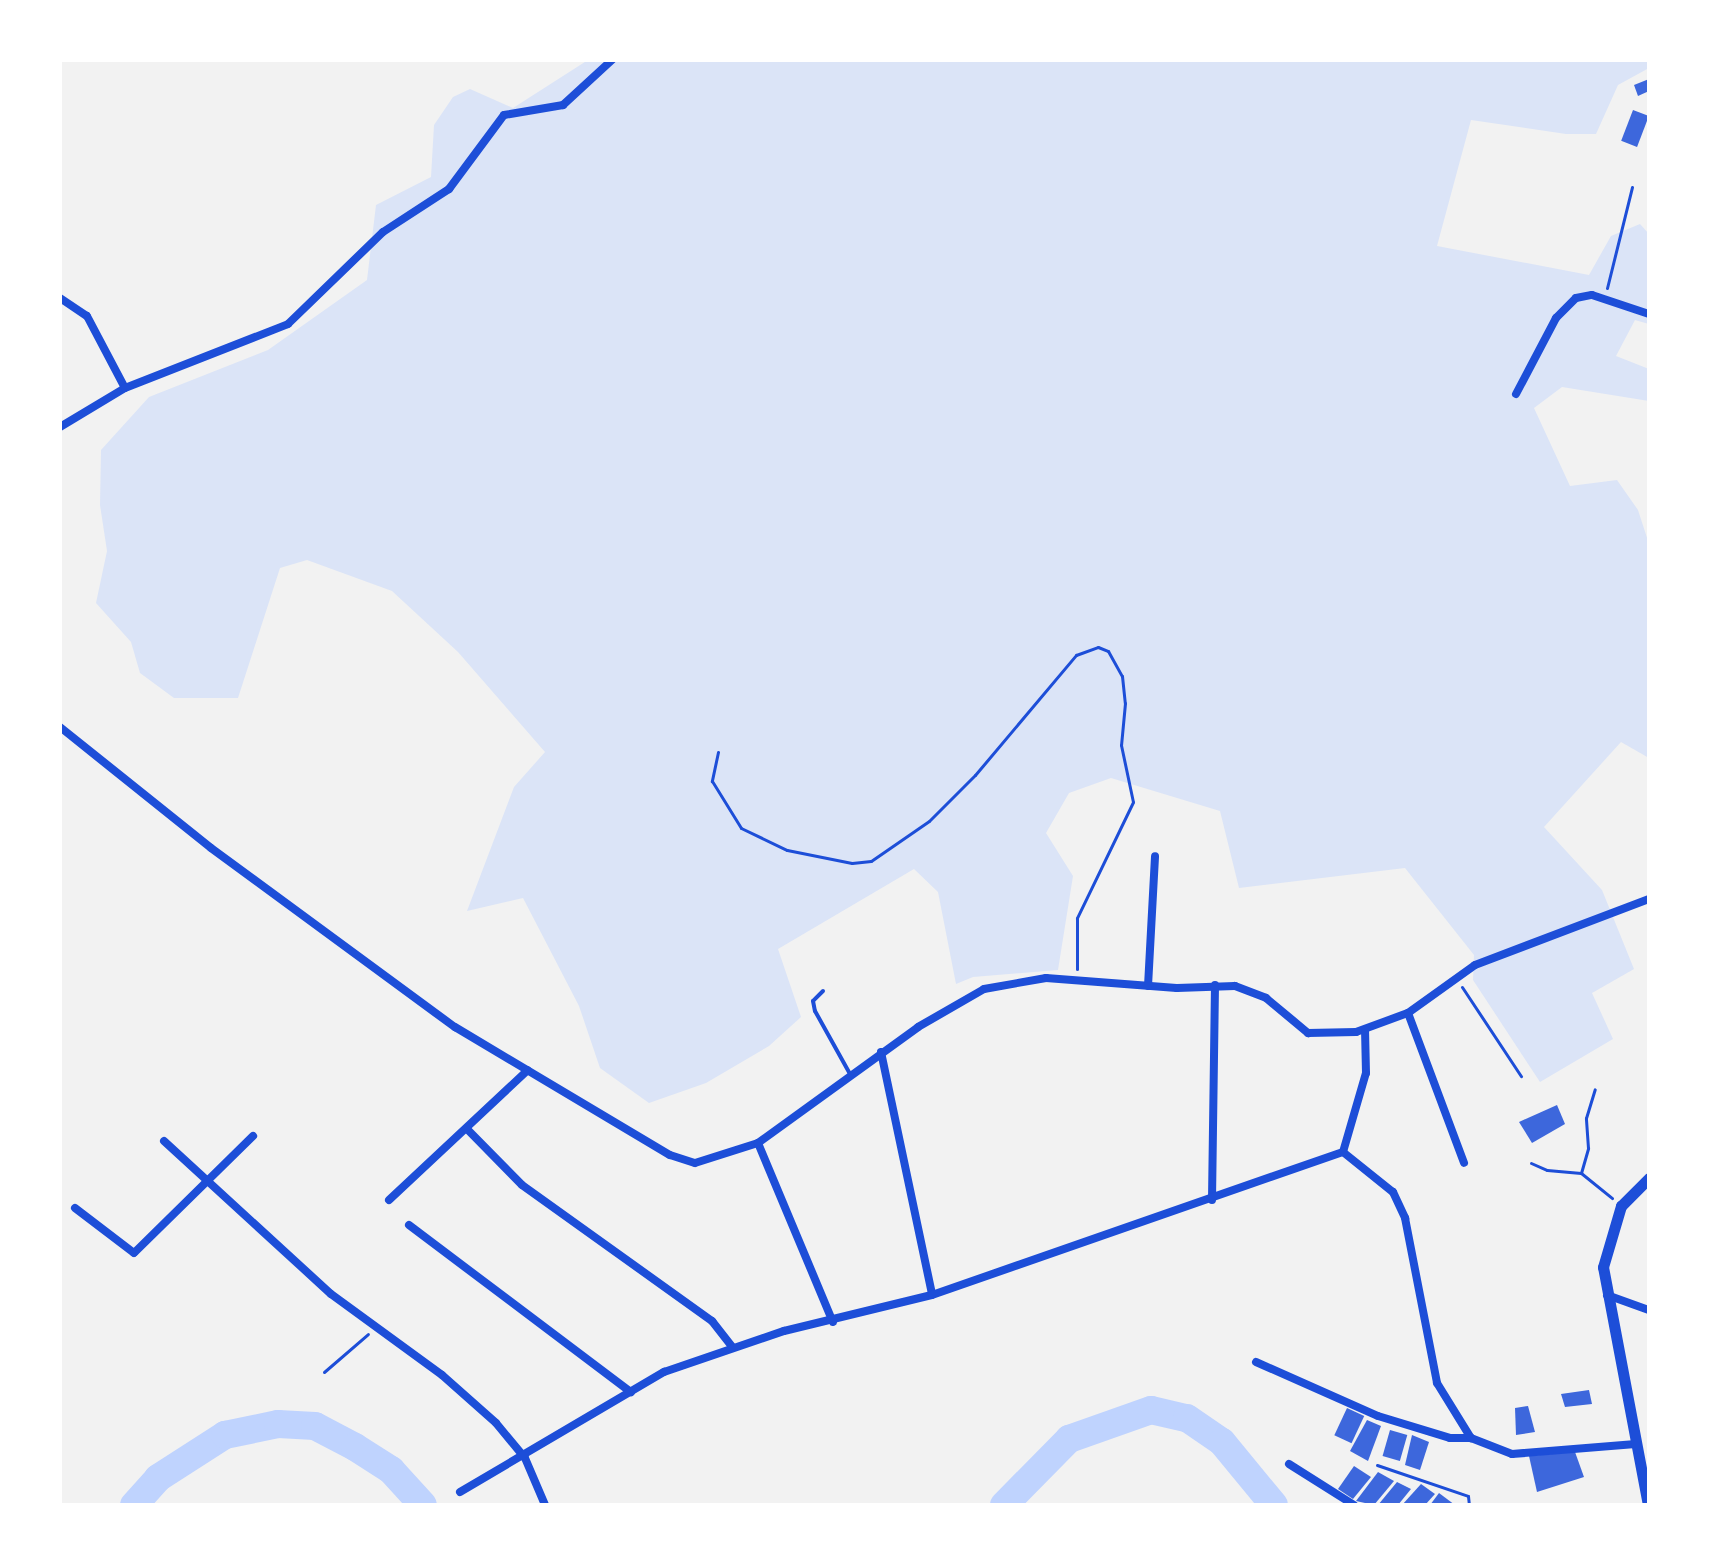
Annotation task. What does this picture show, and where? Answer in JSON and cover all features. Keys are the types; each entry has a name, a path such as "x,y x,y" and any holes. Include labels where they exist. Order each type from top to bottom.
{"street":[{"path":"60,427 125,388 288,324 371,242 449,189 504,115 563,105 612,60"},
{"path":"1516,394 1568,305 1582,295 1649,314"},
{"path":"60,298 87,316 125,388"},
{"path":"60,727 357,958 471,1037 689,1163 721,1159 758,1143 881,1052 984,989 1032,979 1077,979 1148,986 1215,985 1259,994 1311,1034 1365,1030 1408,1013 1456,977 1505,952 1649,899"},
{"path":"1148,986 1155,856"},
{"path":"1212,1200 1215,985"},
{"path":"1408,1013 1464,1163"},
{"path":"1343,1152 1366,1073 1365,1030"},
{"path":"881,1052 932,1295"},
{"path":"389,1200 528,1070"},
{"path":"467,1129 522,1185 712,1321 732,1347"},
{"path":"75,1208 134,1253 253,1136"},
{"path":"164,1141 374,1329 464,1392 525,1458 545,1505"},
{"path":"758,1143 833,1322"},
{"path":"460,1492 525,1458 664,1372 732,1347 932,1295 1343,1152"},
{"path":"1343,1152 1393,1192 1405,1218 1437,1383 1471,1438"},
{"path":"1648,1505 1606,1295 1605,1249 1621,1206 1649,1178"},
{"path":"409,1225 631,1392"},
{"path":"1606,1295 1649,1310"},
{"path":"1256,1362 1378,1416 1450,1438 1471,1438 1492,1449 1522,1454 1636,1444"},
{"path":"1289,1464 1354,1505"}],"lane":[{"path":"823,991 813,1001 815,1011 850,1074"}],"path":[{"path":"1604,299 1632,187"},
{"path":"718,752 712,781 741,828 787,850 852,863 871,861 929,821 975,775 1076,655 1098,647 1108,651 1122,676 1121,745 1133,802 1077,918 1077,979"},
{"path":"1456,977 1521,1076"},
{"path":"1581,1173 1588,1148 1586,1118 1595,1089"},
{"path":"1531,1163 1547,1170 1581,1173 1621,1206"},
{"path":"324,1372 374,1329"},
{"path":"1377,1465 1468,1496 1469,1505"}],"shaded area":[{"path":"588,60 1649,60 1649,68 1618,85 1596,134 1566,134 1471,120 1437,246 1589,275 1611,236 1640,224 1649,234 1649,324 1635,320 1616,356 1649,369 1649,401 1562,387 1534,408 1570,486 1617,480 1638,510 1649,544 1649,758 1621,742 1544,827 1602,890 1634,969 1592,993 1613,1039 1540,1082 1473,980 1474,955 1405,868 1239,888 1220,811 1111,778 1069,793 1046,833 1073,876 1058,970 973,977 956,984 938,892 914,869 778,949 801,1017 769,1046 706,1083 649,1103 600,1068 579,1006 523,898 467,911 514,787 545,752 458,652 392,591 307,560 280,568 238,698 174,698 140,673 131,642 96,603 107,551 100,505 101,450 149,397 268,350 367,280 376,205 431,177 434,125 453,97 470,89 513,108"}],"building":[{"path":"1649,79 1649,91 1638,96 1634,85"},
{"path":"1633,110 1649,116 1637,147 1621,141"},
{"path":"1557,1105 1565,1124 1532,1143 1519,1122"},
{"path":"1589,1390 1592,1404 1565,1407 1561,1394"},
{"path":"1528,1406 1535,1432 1516,1435 1515,1408"},
{"path":"1347,1408 1364,1416 1352,1443 1334,1435"},
{"path":"1367,1420 1381,1426 1368,1461 1350,1451"},
{"path":"1390,1430 1407,1435 1400,1461 1383,1456"},
{"path":"1412,1435 1429,1442 1420,1470 1405,1465"},
{"path":"1575,1452 1584,1477 1537,1492 1529,1456"},
{"path":"1354,1466 1371,1477 1353,1499 1338,1489"},
{"path":"1378,1472 1394,1481 1374,1505 1356,1501"},
{"path":"1397,1482 1411,1489 1398,1505 1378,1505"},
{"path":"1421,1484 1435,1494 1425,1505 1402,1505"},
{"path":"1439,1493 1455,1505 1430,1505"}],"waterway":[{"path":"1004,1505 1069,1439 1151,1410 1187,1418 1222,1442 1274,1505"},
{"path":"134,1505 158,1478 225,1435 278,1424 315,1426 355,1447 391,1470 423,1505"}]}
